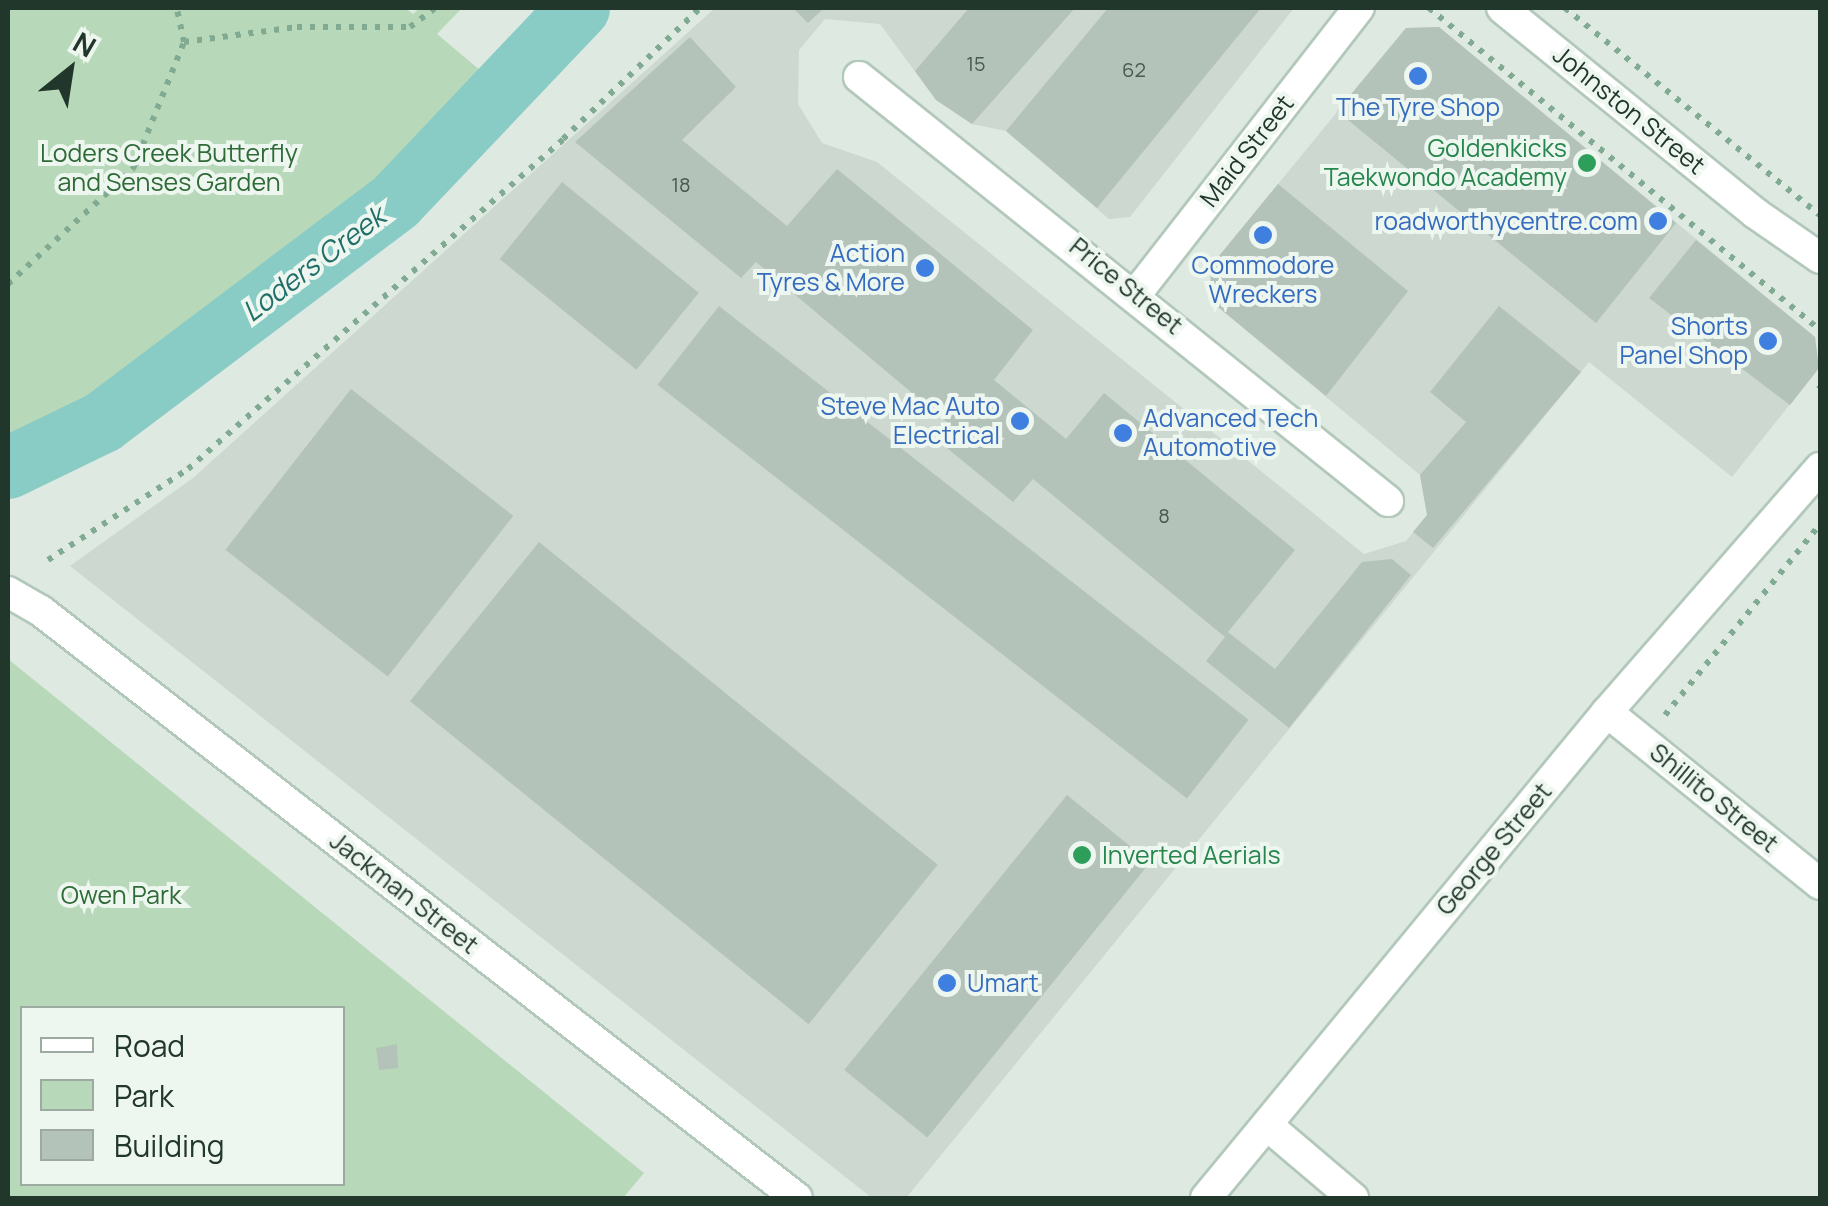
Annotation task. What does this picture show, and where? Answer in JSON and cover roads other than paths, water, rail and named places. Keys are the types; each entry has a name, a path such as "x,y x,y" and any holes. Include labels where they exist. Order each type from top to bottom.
{"street":[{"name":"Maid Street","path":"1136,294 1358,8"},
{"name":"Johnston Street","path":"1502,8 1754,213 1820,258"},
{"name":"Price Street","path":"859,77 1136,294 1388,501"},
{"name":"Johnston Street","path":"1754,213 1820,279"},
{"name":"George Street","path":"1785,502 1820,442"},
{"name":"George Street","path":"1206,1198 1607,712 1785,502 1820,468"},
{"name":"Jackman Street","path":"8,592 41,610 797,1198"},
{"name":"Shillito Street","path":"1607,712 1820,884"},
{"path":"1266,1125 1353,1198"}],"waterway":[{"name":"Loders Creek","path":"8,468 103,422 396,201 579,8"}],"place":[{"name":"The Tyre Shop","path":"1418,76"},
{"name":"Goldenkicks Taekwondo Academy","path":"1587,163"},
{"name":"roadworthycentre.com","path":"1658,221"},
{"name":"Commodore Wreckers","path":"1263,235"},
{"name":"Action Tyres & More","path":"925,268"},
{"name":"Shorts Panel Shop","path":"1768,341"},
{"name":"Steve Mac Auto Electrical","path":"1020,421"},
{"name":"Advanced Tech Automotive","path":"1123,433"},
{"name":"Inverted Aerials","path":"1082,855"},
{"name":"Umart","path":"947,983"}],"park label":[{"name":"Loders Creek Butterfly and Senses Garden","path":"169,168"},
{"name":"Owen Park","path":"121,895"}]}
